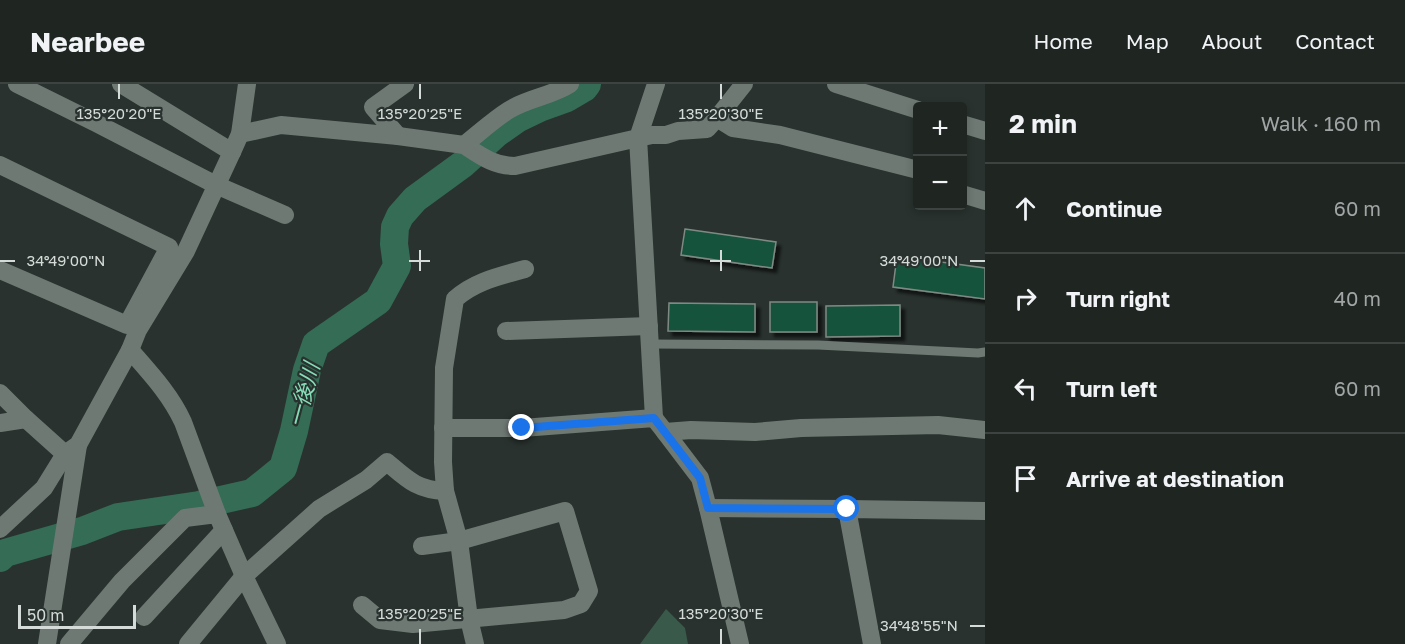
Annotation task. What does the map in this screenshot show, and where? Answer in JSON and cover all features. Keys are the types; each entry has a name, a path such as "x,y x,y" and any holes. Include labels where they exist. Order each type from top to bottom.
{"street":[{"path":"17,84 216,185 285,215"},
{"path":"122,84 232,152"},
{"path":"398,136 373,107 405,84"},
{"path":"464,146 509,110 570,84"},
{"path":"656,84 638,138 649,335 660,425 700,478 740,644"},
{"path":"240,134 281,125 398,136 464,146 491,162 515,166 652,135 707,129 744,84"},
{"path":"836,84 913,108"},
{"path":"133,328 186,251 240,134 248,85"},
{"path":"717,118 733,128 780,135 913,169"},
{"path":"967,125 985,131"},
{"path":"0,165 169,247 133,328 130,350 72,450 44,488 0,529"},
{"path":"967,195 985,201"},
{"path":"475,644 469,619 459,541 445,491 444,368 454,299 493,277 525,269"},
{"path":"0,270 133,328"},
{"path":"506,331 649,335"},
{"path":"130,350 160,384 177,408 217,513 277,644"},
{"path":"0,393 26,419 72,450"},
{"path":"0,423 26,419"},
{"path":"443,428 660,425 691,430 755,432 801,428 938,425 985,430"},
{"path":"47,644 66,525 72,450"},
{"path":"188,644 244,576 320,509 366,480 387,462 409,481 432,490 445,491"},
{"path":"708,508 985,511"},
{"path":"847,509 872,644"},
{"path":"362,605 380,620 413,624 564,610 581,604 589,591 565,512 459,541 422,546"},
{"path":"144,617 217,513"},
{"path":"69,644 122,581 185,518 217,513"}],"lane":[{"path":"649,335 985,352"}],"green space":[{"path":"666,609 685,628 688,644 640,644"}],"building":[{"path":"685,229 776,242 772,268 681,255"},
{"path":"897,256 985,268 985,299 893,287"},
{"path":"770,302 817,302 817,332 770,332"},
{"path":"669,303 755,304 755,332 668,331"},
{"path":"900,305 900,336 826,337 826,306"}],"waterway":[{"name":"一後川","path":"0,558 5,553 82,531 118,517 199,505 252,493 283,468 294,431 307,370 316,344 378,301 397,266 394,244 395,227 400,216 415,199 463,164 497,133 517,119 567,98 587,84"}],"route":[{"path":"522,428 654,418 700,478 708,508 847,509"}]}
